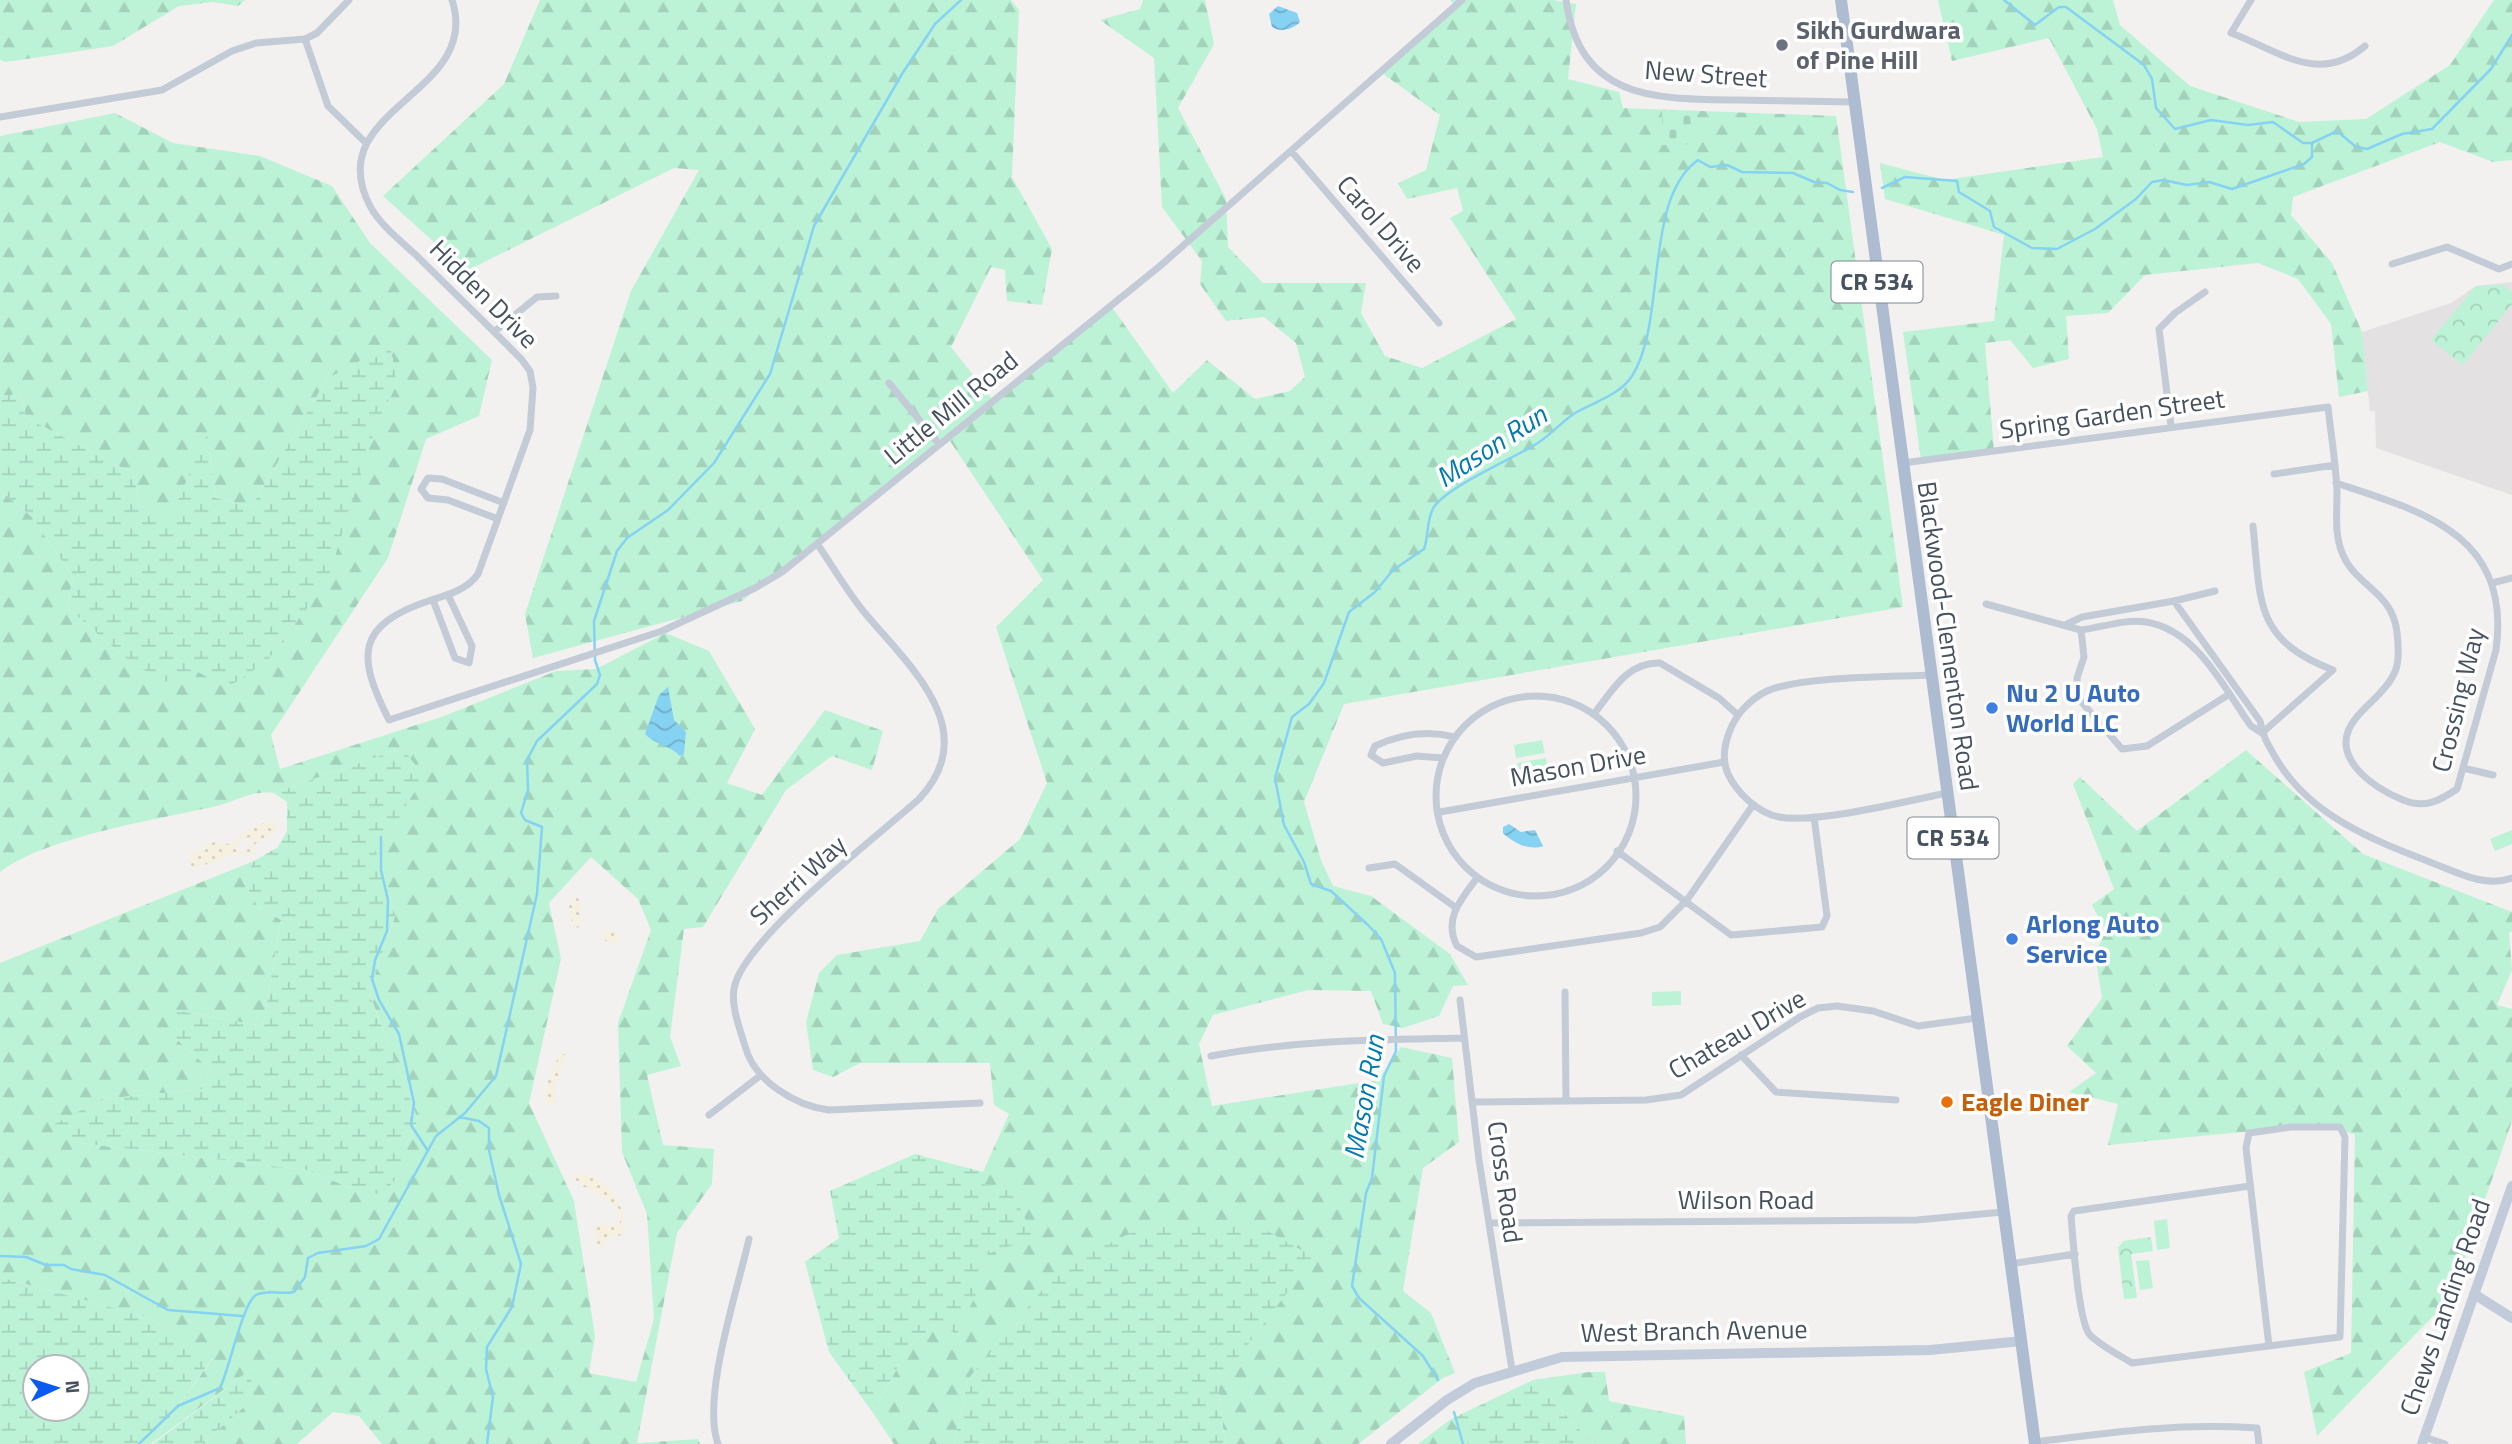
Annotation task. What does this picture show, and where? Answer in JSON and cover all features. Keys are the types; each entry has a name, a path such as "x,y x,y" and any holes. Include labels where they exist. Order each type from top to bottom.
{"main road":[{"name":"Blackwood-Clementon Road","path":"1841,0 2035,1443"}],"street":[{"path":"0,117 150,93 174,86 215,59 244,47 305,39 317,33 349,0"},
{"path":"305,39 328,106 365,142 439,67 454,44 457,20 452,0"},
{"name":"Little Mill Road","path":"389,720 662,631 755,588 818,545 1160,266 1462,0"},
{"name":"New Street","path":"1566,0 1571,33 1586,57 1611,79 1631,90 1653,96 1695,99 1855,102"},
{"path":"2251,0 2231,33 2292,59 2308,64 2333,64 2365,46"},
{"name":"Hidden Drive","path":"365,142 359,170 365,194 376,217 494,332 530,371 534,402 530,430 478,574 473,581 448,595 393,614 370,642 368,672 374,694 389,720"},
{"name":"Carol Drive","path":"1292,152 1439,323"},
{"path":"2392,264 2447,247 2499,269 2512,264"},
{"path":"2171,426 2160,329 2175,313 2205,292"},
{"path":"494,332 537,297 556,296"},
{"path":"889,383 939,444"},
{"name":"Spring Garden Street","path":"1902,463 2328,407"},
{"name":"Crossing Way","path":"2328,407 2335,465 2335,522 2343,557 2389,605 2397,630 2396,670 2350,727 2347,746 2351,764 2379,789 2420,804 2435,803 2457,789 2500,630 2492,583 2474,549 2459,533 2442,522 2415,509 2336,484"},
{"path":"2274,474 2335,465"},
{"path":"498,519 448,500 428,498 421,489 428,478 442,479 504,503"},
{"path":"2253,526 2261,602 2267,621 2291,648 2333,670 2262,733"},
{"name":"Sherri Way","path":"818,545 854,599 930,691 944,729 944,754 932,785 919,799 797,905 747,959 734,989 736,1013 748,1058 761,1075 806,1107 830,1110 980,1103"},
{"path":"2492,583 2512,578"},
{"path":"2067,624 2082,617 2215,591"},
{"path":"433,600 455,658 469,663 472,646 448,595"},
{"path":"2174,601 2260,721 2262,733 2282,770 2297,788 2318,806 2369,838 2481,881 2512,878"},
{"path":"1986,604 2081,630 2122,622 2147,622 2188,639 2251,726 2262,733"},
{"path":"2081,630 2084,657 2077,678 2079,699 2122,749 2134,750 2147,746 2228,695"},
{"path":"2188,639 2195,633"},
{"path":"1594,714 1626,674 1635,667 1660,663 1719,698 1738,715"},
{"path":"1931,675 1793,684 1766,691 1738,715 1727,738 1724,762 1729,776 1753,805 1778,817 1814,817 1947,793"},
{"path":"1531,696 1557,698 1577,704 1594,714 1613,733 1636,777 1636,802 1631,826 1618,852 1592,878 1559,892 1517,894 1493,887 1478,878 1454,854 1444,838 1436,782 1443,758 1455,737 1482,712 1510,699 1531,696"},
{"path":"1443,758 1417,756 1383,763 1371,755 1376,746 1405,736 1439,732 1455,737"},
{"name":"Mason Drive","path":"1440,812 1724,762"},
{"path":"2463,768 2493,775"},
{"path":"1478,878 1455,907 1451,922 1457,946 1463,952 1485,958 1641,933 1670,920 1753,805"},
{"path":"1618,852 1687,900 1731,935 1822,927 1827,916 1814,817"},
{"path":"1369,868 1395,864 1455,907"},
{"path":"1565,992 1566,1101"},
{"name":"Cross Road","path":"1460,1000 1489,1223 1512,1370"},
{"name":"Chateau Drive","path":"1473,1102 1646,1100 1681,1095 1818,1008 1837,1006 1873,1011 1918,1026 1977,1017"},
{"path":"1211,1056 1256,1047 1393,1038 1464,1038"},
{"path":"1741,1055 1776,1092 1896,1100"},
{"path":"709,1115 761,1075"},
{"path":"2250,1186 2074,1211 2071,1216 2075,1254 2084,1323 2090,1334 2132,1363 2269,1346 2340,1337 2345,1137 2340,1127 2291,1127 2249,1133 2246,1148 2269,1346"},
{"name":"Chews Landing Road","path":"2423,1441 2512,1186"},
{"name":"Wilson Road","path":"1489,1223 1917,1220 2003,1212"},
{"path":"718,1444 713,1395 749,1239"},
{"path":"2010,1264 2075,1254"},
{"path":"2474,1294 2512,1318"},
{"name":"West Branch Avenue","path":"1391,1444 1458,1393 1512,1370 1562,1357 1930,1350 2022,1341"},
{"path":"2035,1443 2161,1426 2213,1425 2257,1428 2259,1444"},
{"path":"2423,1441 2445,1444"}],"shaded area":[{"path":"2512,282 2512,495 2376,448 2375,411 2370,411 2362,332 2451,303 2476,286"}],"green space":[{"path":"0,0 245,0 238,6 213,2 179,6 113,46 6,62 0,60"},
{"path":"540,0 1011,0 1019,10 1012,177 1052,249 1042,305 1007,301 1005,270 991,267 951,347 992,399 1109,303 1173,393 1207,360 1255,399 1290,391 1305,377 1296,343 1264,317 1226,321 1200,284 1202,261 1162,207 1154,58 1100,20 1140,9 1143,0 1205,0 1214,44 1178,108 1226,199 1228,247 1263,283 1366,283 1361,313 1385,356 1422,368 1516,319 1450,218 1463,211 1457,188 1407,199 1398,183 1426,170 1440,115 1382,73 1455,5 1450,0 1553,0 1576,4 1568,79 1619,92 1623,108 1836,116 1903,607 1344,704 1304,802 1321,860 1333,886 1371,896 1450,954 1468,985 1453,986 1439,1016 1403,1028 1383,1024 1371,991 1308,990 1213,1015 1199,1044 1212,1106 1378,1080 1401,1047 1452,1058 1459,1142 1423,1168 1403,1291 1431,1313 1455,1373 1443,1378 1358,1444 1225,1444 1218,1384 1313,1257 968,1379 954,1444 894,1444 873,1413 909,1346 936,1325 979,1257 983,1172 1009,1114 994,1105 990,1063 860,1063 833,1077 813,1070 806,1022 819,973 837,955 920,941 938,909 1020,839 1047,783 996,627 1043,580 946,435 742,601 533,658 525,614 631,291 699,170 674,168 466,271 383,196 504,84"},
{"path":"1938,0 2113,0 2120,25 2190,86 2299,122 2366,119 2450,65 2494,0 2512,0 2512,160 2493,162 2440,142 2293,197 2291,215 2332,263 2362,332 2368,391 2339,397 2331,324 2298,279 2258,263 2145,275 2108,313 2066,316 2069,359 2033,368 2010,340 1985,343 1994,451 1921,460 1903,332 1994,321 2004,235 1885,199 1880,163 1945,180 2103,157 2097,129 2049,38 1952,61"},
{"path":"1662,110 1695,111 1695,144 1662,145"},
{"path":"115,113 173,143 260,156 332,186 370,243 492,360 479,416 426,439 388,558 271,735 280,769 444,716 556,671 596,669 666,633 709,651 755,729 727,783 762,795 825,710 883,731 872,770 832,756 786,790 703,927 684,929 670,1037 681,1066 647,1075 663,1145 714,1149 712,1184 677,1233 637,1443 698,1439 700,1444 382,1444 359,1416 333,1412 297,1444 202,1444 245,1406 254,1367 151,1444 213,1358 147,1317 0,1277 0,963 254,861 243,881 257,905 281,920 263,1026 174,1010 174,1037 210,1069 204,1089 103,1099 71,1142 307,1170 363,1193 404,1148 418,1120 369,993 395,916 375,848 397,821 402,748 274,793 252,794 217,806 73,839 20,860 0,872 0,490 31,516 73,577 67,607 130,662 377,423 397,384 390,345 327,379 251,507 216,498 207,437 169,521 139,506 134,474 27,418 20,394 0,396 0,136","holes":["591,857 638,899 651,930 618,1023 622,1152 647,1214 654,1319 636,1382 589,1373 595,1336 574,1201 529,1103 561,959 549,903"]},
{"path":"2503,285 2512,291 2512,304 2463,365 2431,340 2476,286"},
{"path":"390,344 397,384 377,423 327,582 267,661 227,688 198,672 165,682 130,662 67,607 73,577 31,516 0,490 0,396 20,394 27,418 134,474 139,506 169,520 207,435 216,498 251,507 327,379"},
{"path":"1542,740 1545,753 1516,758 1514,745"},
{"path":"402,748 424,776 397,821 375,848 395,916 369,993 418,1120 404,1148 408,1166 382,1194 363,1193 307,1170 71,1142 53,1125 102,1099 204,1089 210,1069 174,1037 174,1010 263,1026 281,920 257,905 243,880 254,861 278,847 287,831 287,802 274,793"},
{"path":"2246,750 2363,854 2512,912 2512,931 2509,933 2512,970 2497,1005 2512,1009 2512,1121 2447,1310 2439,1310 2317,1436 2304,1372 2351,1353 2355,1134 2313,1125 2108,1145 2118,1104 2069,1092 2096,1073 2067,1046 2102,998 2095,954 2106,931 2092,905 2114,889 2073,784 2080,777 2137,831"},
{"path":"1546,758 1548,771 1519,776 1517,763"},
{"path":"2512,830 2512,844 2495,851 2490,839"},
{"path":"1681,991 1681,1005 1652,1006 1652,992"},
{"path":"915,1154 983,1172 984,1185 1011,1188 1034,1238 979,1257 982,1282 957,1334 936,1325 909,1346 873,1413 829,1352 805,1262 839,1238 830,1191"},
{"path":"2167,1219 2170,1248 2157,1250 2154,1221"},
{"path":"1198,1222 1262,1228 1314,1257 1218,1384 1225,1444 954,1444 968,1379 1063,1265 1135,1231"},
{"path":"2151,1237 2153,1251 2131,1254 2137,1298 2124,1299 2118,1248 2123,1241"},
{"path":"2149,1260 2153,1288 2140,1290 2136,1261"},
{"path":"0,1277 147,1317 213,1357 151,1444 0,1444"},
{"path":"255,1366 245,1406 202,1444 153,1444"},
{"path":"1605,1372 1609,1401 1684,1416 1686,1444 1593,1444 1533,1380"},
{"path":"1533,1380 1593,1444 1469,1444 1451,1419"},
{"path":"1451,1419 1469,1444 1418,1444"}],"sand":[{"path":"271,822 278,825 277,830 255,844 252,856 229,854 219,862 192,867 189,859 192,853 214,842 229,844 248,830","holes":["251,837 251,844 245,852 237,851 239,840"]},
{"path":"578,897 581,908 579,914 583,921 578,928 573,925 568,911 571,899"},
{"path":"604,930 615,931 621,938 615,943 605,941 602,935"},
{"path":"565,1054 567,1058 558,1071 560,1079 554,1088 556,1102 547,1105 548,1080 559,1055"},
{"path":"571,1174 593,1176 606,1185 622,1210 625,1228 623,1235 610,1237 601,1248 598,1247 594,1228 597,1225 619,1225 621,1219 612,1204 583,1186"}],"water":[{"path":"1278,6 1297,13 1300,22 1287,29 1272,27 1269,14"},
{"path":"668,687 674,720 686,732 684,754 680,756 645,734 659,695"},
{"path":"1509,824 1521,832 1535,830 1543,846 1527,847 1512,840 1503,833 1503,827"}],"waterway":[{"path":"139,1444 178,1406 220,1388 246,1310 256,1295 265,1292 294,1292 305,1277 308,1258 318,1253 366,1246 379,1239 436,1136 465,1113 496,1076 537,894 542,827 525,820 521,813 528,790 527,760 537,741 597,684 600,675 595,660 594,621 617,551 627,538 668,510 714,463 770,374 814,226 902,74 935,24 961,0"},
{"path":"2004,0 2035,25 2059,7 2066,7 2144,65 2152,79 2156,108 2175,129 2211,120 2248,125 2273,122 2303,143 2312,143"},
{"name":"Mason Run","path":"2312,143 2337,131 2356,147 2367,149 2402,134 2432,129 2491,69 2512,35"},
{"name":"Mason Run","path":"1882,188 1905,177 1957,181 1959,192 1990,211 1994,227 2032,248 2057,249 2095,229 2136,199 2152,182 2163,180 2187,185 2209,182 2232,189 2304,164 2312,157 2312,143"},
{"name":"Mason Run","path":"1438,1380 1423,1356 1359,1298 1352,1286 1366,1193 1372,1178 1384,1076 1396,1051 1395,973 1381,939 1368,925 1331,891 1311,884 1304,862 1284,825 1275,778 1292,717 1309,704 1324,683 1349,612 1375,592 1393,570 1424,549 1431,512 1441,499 1465,482 1538,443 1575,413 1606,398 1627,383 1643,353 1662,231 1669,203 1681,178 1698,160 1710,167 1727,165 1742,172 1793,173 1814,182 1827,183 1840,190 1853,192"},
{"path":"381,837 381,870 388,900 387,931 375,960 372,979 379,1000 399,1034 414,1103 411,1125 428,1151"},
{"path":"459,1117 479,1121 489,1128 489,1150 499,1195 521,1264 512,1307 487,1347 486,1369 493,1397 487,1444"},
{"path":"0,1256 26,1257 46,1265 64,1265 71,1269 105,1275 168,1310 242,1316"},
{"name":"Mason Run","path":"1454,1412 1463,1444"}],"place":[{"name":"Sikh Gurdwara of Pine Hill","path":"1782,45"},
{"name":"Nu 2 U Auto World LLC","path":"1992,708"},
{"name":"Arlong Auto Service","path":"2012,939"},
{"name":"Eagle Diner","path":"1947,1102"}]}
